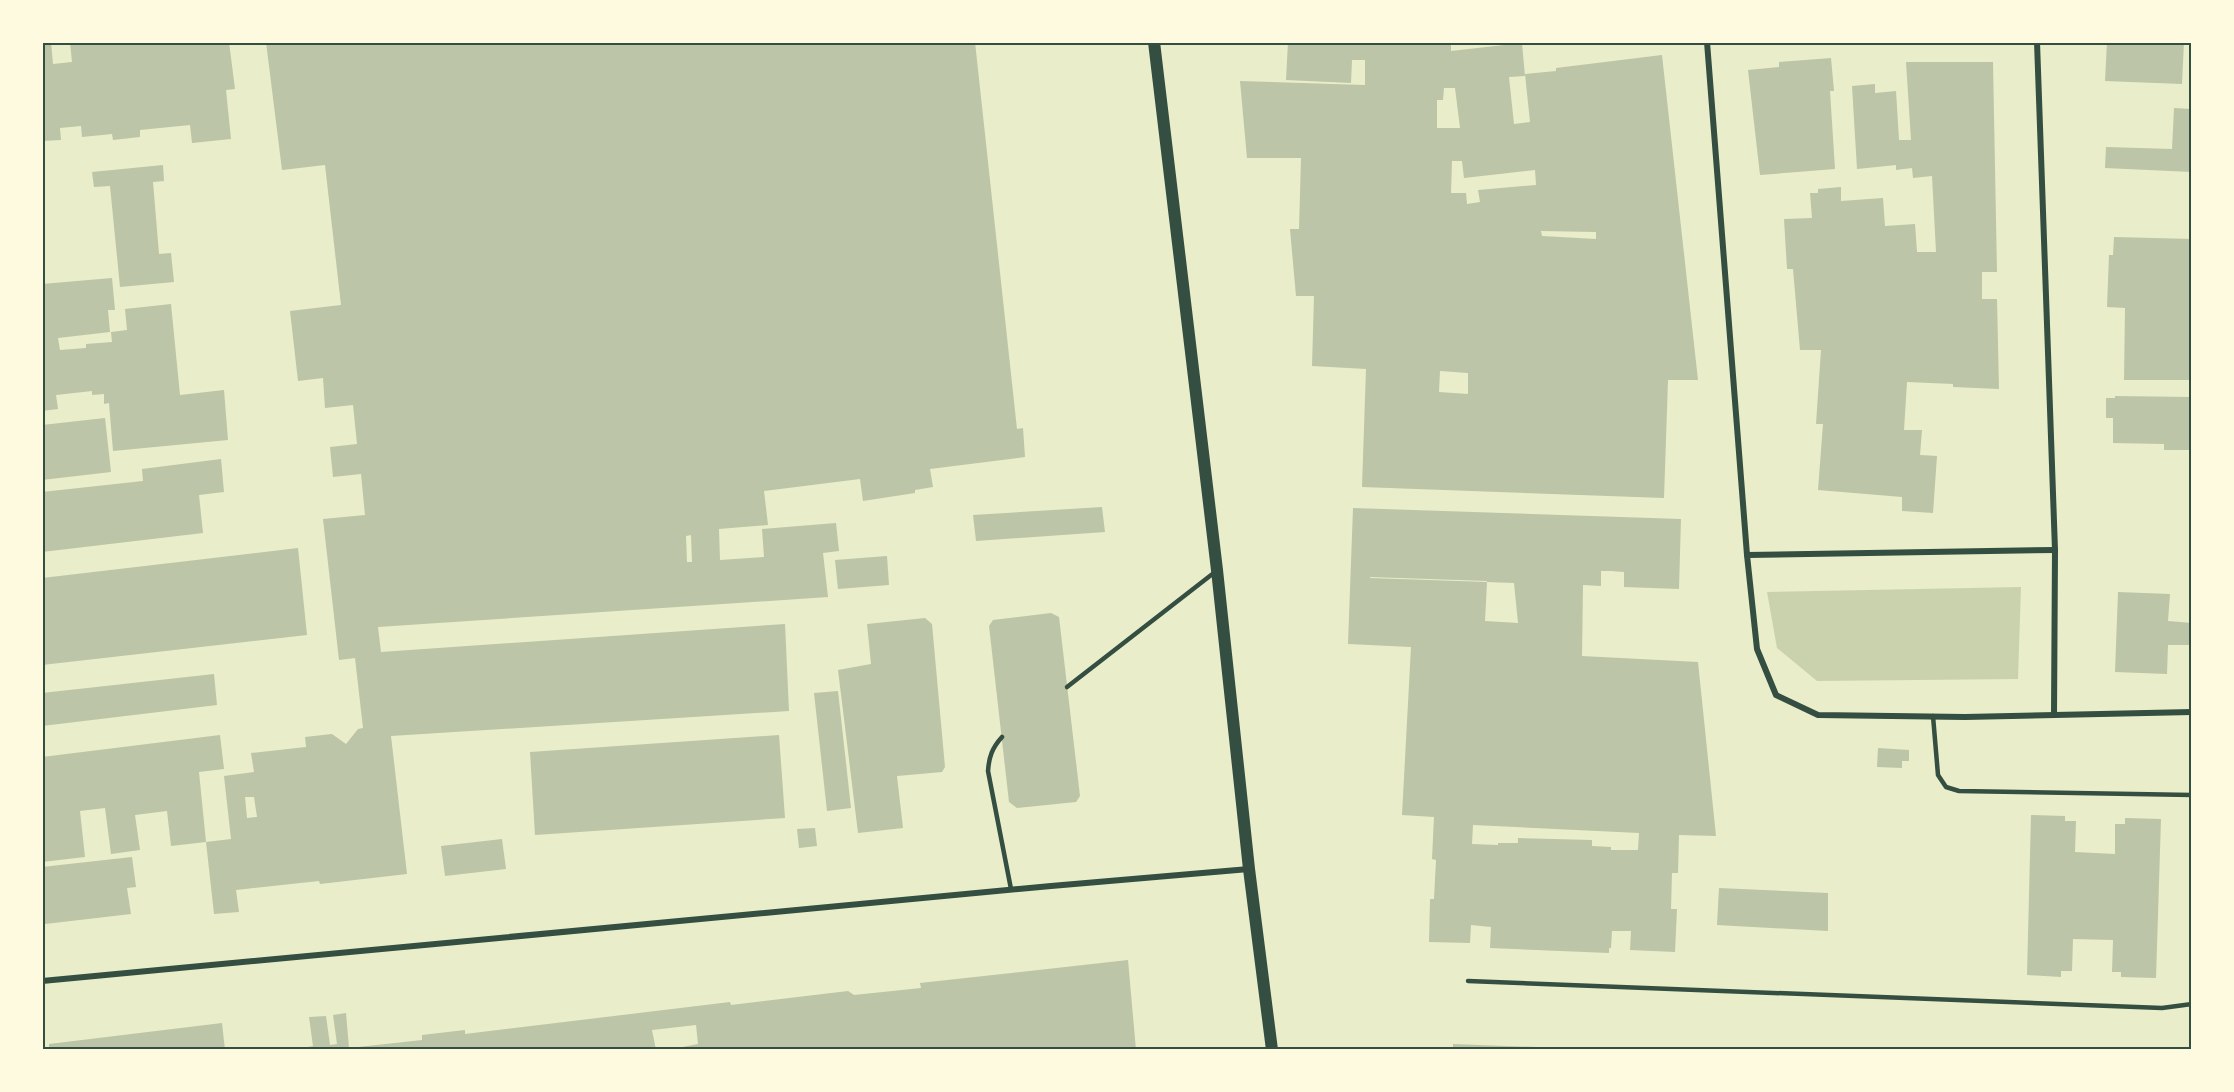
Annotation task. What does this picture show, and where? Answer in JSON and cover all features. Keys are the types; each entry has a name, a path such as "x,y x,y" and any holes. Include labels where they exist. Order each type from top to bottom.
{"main road":[{"path":"1154,42 1272,1050"}],"street":[{"path":"1707,42 1747,555 1757,649 1776,694 1818,715 1933,716 2192,712"},
{"path":"2037,42 2055,550 2054,715"},
{"path":"1747,555 2055,550"},
{"path":"42,981 1011,889 1249,869"}],"lane":[{"path":"1067,687 1217,570"},
{"path":"1933,716 1938,775 1947,787 1959,791 2192,795"},
{"path":"1002,737 994,745 989,757 988,771 1011,889"},
{"path":"1468,981 2162,1008 2192,1004"}],"green space":[{"path":"2021,587 2018,679 1817,681 1777,648 1767,592"}],"building":[{"path":"42,42 51,42 53,64 72,62 70,42 229,42 235,89 226,90 231,139 192,143 190,125 140,130 140,137 113,140 112,134 82,137 81,126 60,128 61,140 42,141"},
{"path":"266,42 975,42 1017,429 1023,428 1025,457 930,469 933,487 915,490 915,493 863,501 860,479 764,491 768,525 719,529 720,560 764,557 762,529 836,523 839,551 823,553 828,597 378,627 381,652 785,624 789,711 391,736 407,874 320,884 319,881 236,890 239,912 214,914 206,842 231,839 224,776 254,772 251,753 306,747 305,737 332,734 346,744 358,729 363,728 355,658 339,660 323,519 365,515 361,474 333,477 330,447 357,444 353,405 325,408 323,378 298,381 290,311 341,305 325,165 282,170","holes":["691,535 692,562 687,562 686,536","245,797 254,797 257,817 247,818"]},
{"path":"1288,42 1427,42 1427,45 1451,42 1451,51 1522,43 1525,76 1509,77 1514,124 1530,122 1525,74 1662,55 1698,380 1668,380 1664,498 1362,487 1366,369 1312,366 1314,296 1296,296 1290,229 1299,229 1301,158 1247,158 1240,81 1365,85 1365,60 1352,60 1351,83 1286,80","holes":["1444,88 1455,88 1460,128 1437,128 1437,100 1443,100","1452,161 1462,161 1464,178 1535,170 1536,185 1478,190 1480,202 1467,204 1466,193 1451,193","1541,231 1596,232 1596,239 1542,236","1440,371 1468,373 1468,394 1439,392"]},
{"path":"2107,42 2184,42 2182,84 2105,81"},
{"path":"1831,58 1834,91 1830,91 1835,169 1760,175 1748,70 1779,67 1779,62"},
{"path":"1906,62 1993,62 1997,272 1982,272 1982,299 1997,299 1999,389 1907,382 1904,430 1922,430 1920,455 1937,456 1933,513 1902,511 1902,497 1818,490 1823,424 1816,424 1821,350 1800,350 1793,269 1787,269 1784,219 1812,218 1810,193 1818,193 1818,189 1841,187 1841,201 1883,198 1885,226 1915,224 1917,252 1936,252 1932,176 1913,178 1912,168 1896,170 1896,165 1857,169 1852,86 1875,84 1875,93 1896,91 1899,140 1911,140"},
{"path":"2174,108 2192,109 2192,172 2105,168 2106,147 2172,149"},
{"path":"163,165 164,181 153,182 159,254 171,253 174,282 120,287 110,186 94,187 92,172"},
{"path":"2114,237 2192,239 2192,380 2124,380 2125,308 2107,307 2109,255 2113,255"},
{"path":"112,278 115,310 108,310 110,332 58,338 60,350 86,348 86,344 112,342 111,332 127,330 125,309 171,304 180,395 224,390 228,440 113,451 109,403 104,404 104,394 92,395 92,391 56,395 58,409 42,411 42,284"},
{"path":"2115,396 2192,397 2192,450 2164,450 2164,444 2113,443 2113,418 2106,418 2106,398 2115,398"},
{"path":"105,418 111,472 42,480 42,425"},
{"path":"221,459 224,492 199,495 203,533 42,552 42,492 143,481 142,469"},
{"path":"1102,507 1105,532 976,541 973,515"},
{"path":"1353,508 1681,519 1679,589 1624,587 1624,572 1611,571 1601,571 1601,586 1583,585 1582,656 1698,662 1716,836 1679,835 1678,873 1672,873 1671,909 1677,909 1675,952 1630,950 1631,931 1612,931 1609,953 1490,948 1491,927 1471,925 1470,943 1429,942 1430,899 1434,899 1436,860 1432,859 1434,817 1402,815 1411,647 1348,644","holes":["1370,577 1487,582 1370,578","1487,582 1514,583 1518,623 1485,621","1473,825 1639,833 1638,850 1611,850 1611,847 1592,846 1592,840 1518,838 1518,843 1472,844"]},
{"path":"298,548 307,635 42,665 42,578"},
{"path":"887,556 889,585 838,589 835,560"},
{"path":"2118,592 2170,594 2168,621 2192,623 2192,645 2168,645 2167,674 2115,672"},
{"path":"1051,613 1059,617 1080,796 1076,802 1017,808 1009,802 989,626 993,620"},
{"path":"925,618 932,624 945,767 942,772 897,776 903,828 858,833 838,670 871,664 867,624"},
{"path":"214,674 217,705 42,726 42,693"},
{"path":"838,691 851,808 827,811 814,693"},
{"path":"220,735 224,769 199,772 206,842 171,846 167,811 135,815 140,850 111,854 105,808 80,811 85,857 42,862 42,757"},
{"path":"779,735 785,818 535,835 530,752"},
{"path":"1878,748 1909,750 1909,761 1902,761 1902,768 1877,767"},
{"path":"2031,815 2065,816 2065,821 2076,821 2075,852 2115,854 2115,824 2125,824 2125,818 2161,819 2156,978 2121,977 2121,972 2112,972 2113,940 2073,939 2072,971 2061,971 2061,977 2027,975"},
{"path":"815,828 817,846 799,848 797,829"},
{"path":"502,839 506,869 445,876 441,846"},
{"path":"132,857 136,887 127,888 131,914 45,924 42,867"},
{"path":"1719,888 1828,893 1828,931 1717,925"},
{"path":"1128,960 1136,1050 667,1050 698,1044 696,1025 652,1030 656,1050 292,1050 313,1046 309,1017 326,1016 330,1045 337,1044 333,1015 346,1013 349,1048 422,1040 422,1035 465,1030 465,1034 730,1002 731,1005 848,991 854,995 921,988 920,983"},
{"path":"222,1023 225,1050 49,1050 49,1044"},
{"path":"1453,1044 1564,1048 1564,1050 1453,1050"}]}
